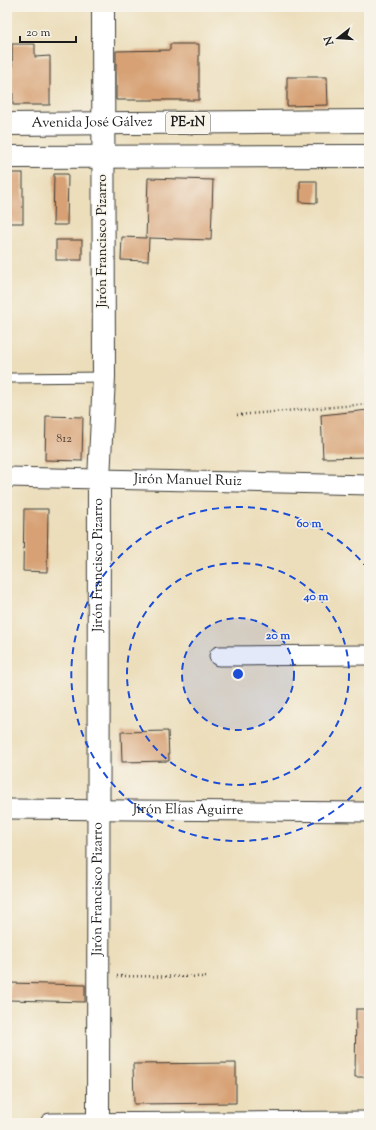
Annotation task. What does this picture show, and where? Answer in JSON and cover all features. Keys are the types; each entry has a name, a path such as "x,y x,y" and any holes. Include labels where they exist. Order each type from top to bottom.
{"main road":[{"name":"Jirón Francisco Pizarro","path":"98,1123 99,479 104,377 102,123 103,7"},
{"name":"Avenida José Gálvez","path":"7,124 369,121"},
{"path":"7,157 369,156"}],"street":[{"name":"Jirón Manuel Ruiz","path":"7,477 369,485"},
{"path":"219,656 369,655"},
{"name":"Jirón Elías Aguirre","path":"7,809 369,812"},
{"path":"50,1123 369,1121"}],"lane":[{"path":"11,378 104,377"}],"path":[{"path":"237,415 369,404"},
{"path":"98,975 209,977"}],"building":[{"path":"12,44 35,44 35,57 50,56 50,105 13,105"},
{"path":"170,44 199,44 199,100 116,100 116,51 170,50"},
{"path":"287,77 327,77 328,105 287,106"},
{"path":"7,173 23,173 23,223 7,223"},
{"path":"54,174 68,174 67,225 53,225"},
{"path":"148,178 213,180 211,240 149,238 148,261 121,260 122,237 146,238"},
{"path":"300,181 317,181 317,203 300,202"},
{"path":"56,240 82,240 82,260 56,260"},
{"path":"369,410 369,457 323,458 321,415"},
{"path":"46,416 83,417 82,461 45,460"},
{"path":"24,509 48,509 47,572 23,571"},
{"path":"168,731 169,761 122,762 121,732"},
{"path":"10,983 85,985 85,1002 9,1000"},
{"path":"356,1009 369,1009 369,1077 355,1077"},
{"path":"236,1063 236,1103 134,1104 133,1064"}]}
